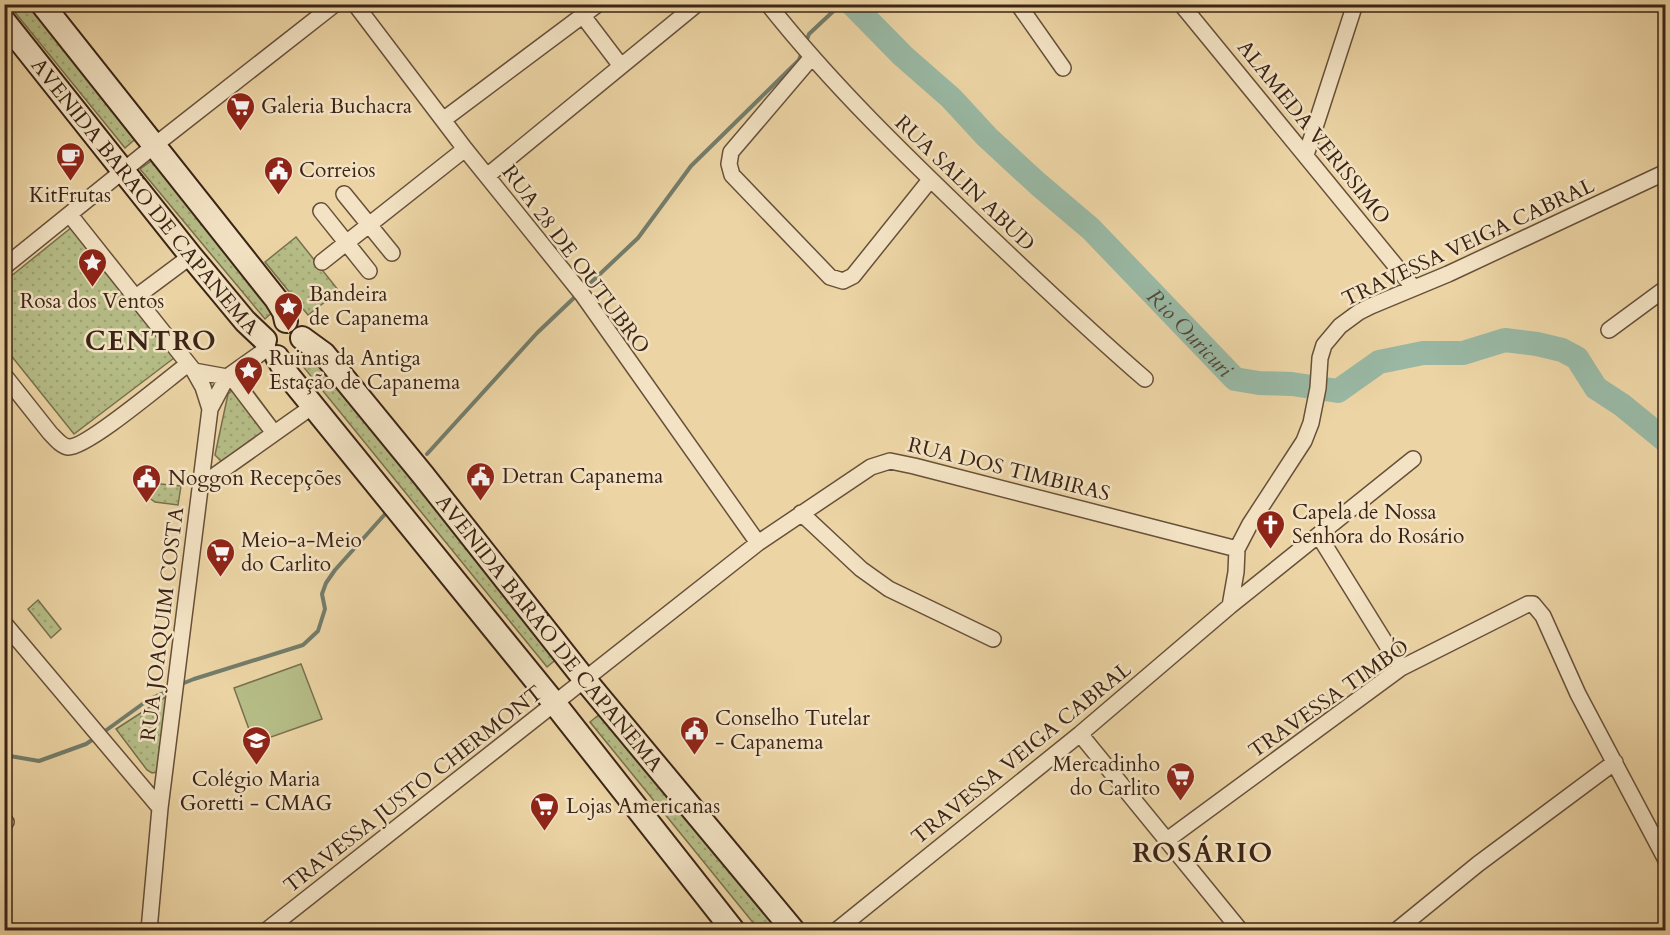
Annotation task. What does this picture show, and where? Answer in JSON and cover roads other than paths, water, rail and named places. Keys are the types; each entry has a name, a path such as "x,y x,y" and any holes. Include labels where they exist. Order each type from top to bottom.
{"street":[{"name":"AVENIDA BARÃO DE CAPANEMA","path":"42,4 276,299 284,312 286,321"},
{"path":"4,267 335,4"},
{"name":"RUA 28 DE OUTUBRO","path":"355,4 443,120 588,301 758,543"},
{"path":"443,120 598,4"},
{"path":"487,176 697,4"},
{"name":"RUA SALIN ABUD","path":"768,4 812,57 930,180 1095,336 1145,379"},
{"name":"ALAMEDA VERISSIMO","path":"1182,4 1413,286"},
{"path":"1306,155 1355,4"},
{"path":"1022,6 1063,68"},
{"path":"584,16 621,66"},
{"name":"AVENIDA BARÃO DE CAPANEMA","path":"4,21 191,256 270,348 282,368 555,704 733,930"},
{"path":"812,57 731,152 729,164 732,175 830,277 843,281 853,276 930,180"},
{"path":"322,262 465,148"},
{"name":"TRAVESSA VEIGA CABRAL","path":"1230,606 1236,572 1237,549 1250,524 1304,441 1311,423 1317,395 1320,358 1330,336 1359,312 1413,286 1458,269 1665,172"},
{"path":"344,194 392,253"},
{"path":"321,211 369,271"},
{"path":"70,214 191,368 203,387 210,410"},
{"path":"136,297 191,256"},
{"path":"1609,330 1665,288"},
{"path":"280,321 286,321 298,327 302,338 302,344 290,357 270,348 269,328 280,321"},
{"name":"AVENIDA BARÃO DE CAPANEMA","path":"302,338 324,354 431,484 585,680 793,930"},
{"name":"RUA JOAQUIM COSTA","path":"149,930 160,808 210,410 229,376 270,348"},
{"path":"4,375 50,433 58,442 67,447 76,446 98,433 191,368 229,376 274,433"},
{"path":"200,486 313,406"},
{"name":"TRAVESSA VEIGA CABRAL","path":"837,930 1080,734 1230,606 1413,459"},
{"name":"RUA DOS TIMBIRAS","path":"585,680 758,543 871,467 890,461 1237,549"},
{"path":"801,513 874,580 993,639"},
{"path":"1319,536 1401,668"},
{"name":"TRAVESSA TIMBÓ","path":"1167,840 1401,668 1522,606 1533,604 1543,616 1578,694 1615,762"},
{"path":"4,623 160,808"},
{"name":"TRAVESSA JUSTO CHERMONT","path":"267,930 585,680"},
{"path":"1080,734 1240,930"},
{"path":"1397,930 1478,864 1615,762 1665,860"}],"waterway":[{"path":"806,42 809,34 841,4"},
{"name":"Rio Ouricuri","path":"852,4 903,56 951,98 987,137 1091,229 1235,379 1338,391 1379,362 1423,353 1463,353 1505,340 1537,344 1562,350 1577,358 1596,388 1622,405 1666,441"},
{"path":"583,290 638,238 691,166 799,60 802,52"},
{"path":"427,454 537,333 577,295"},
{"path":"179,685 303,645 318,631 325,609 322,594 326,583 386,513"},
{"path":"101,734 148,700 170,690"},
{"path":"4,755 39,761 86,744 95,738"}],"place":[{"name":"Galeria Buchacra","path":"240,132"},
{"name":"KitFrutas","path":"70,182"},
{"name":"Correios","path":"278,196"},
{"name":"Rosa dos Ventos","path":"92,288"},
{"name":"Bandeira de Capanema","path":"288,332"},
{"name":"Ruinas da Antiga Estação de Capanema","path":"248,396"},
{"name":"Detran Capanema","path":"481,502"},
{"name":"Noggon Recepções","path":"147,504"},
{"name":"Capela de Nossa Senhora do Rosário","path":"1271,550"},
{"name":"Meio-a-Meio do Carlito","path":"220,578"},
{"name":"Conselho Tutelar - Capanema","path":"694,756"},
{"name":"Colégio Maria Goretti - CMAG","path":"256,766"},
{"name":"Mercadinho do Carlito","path":"1181,802"},
{"name":"Lojas Americanas","path":"545,832"}],"district":[{"name":"CENTRO","path":"151,341"},
{"name":"ROSÁRIO","path":"1203,853"}]}
